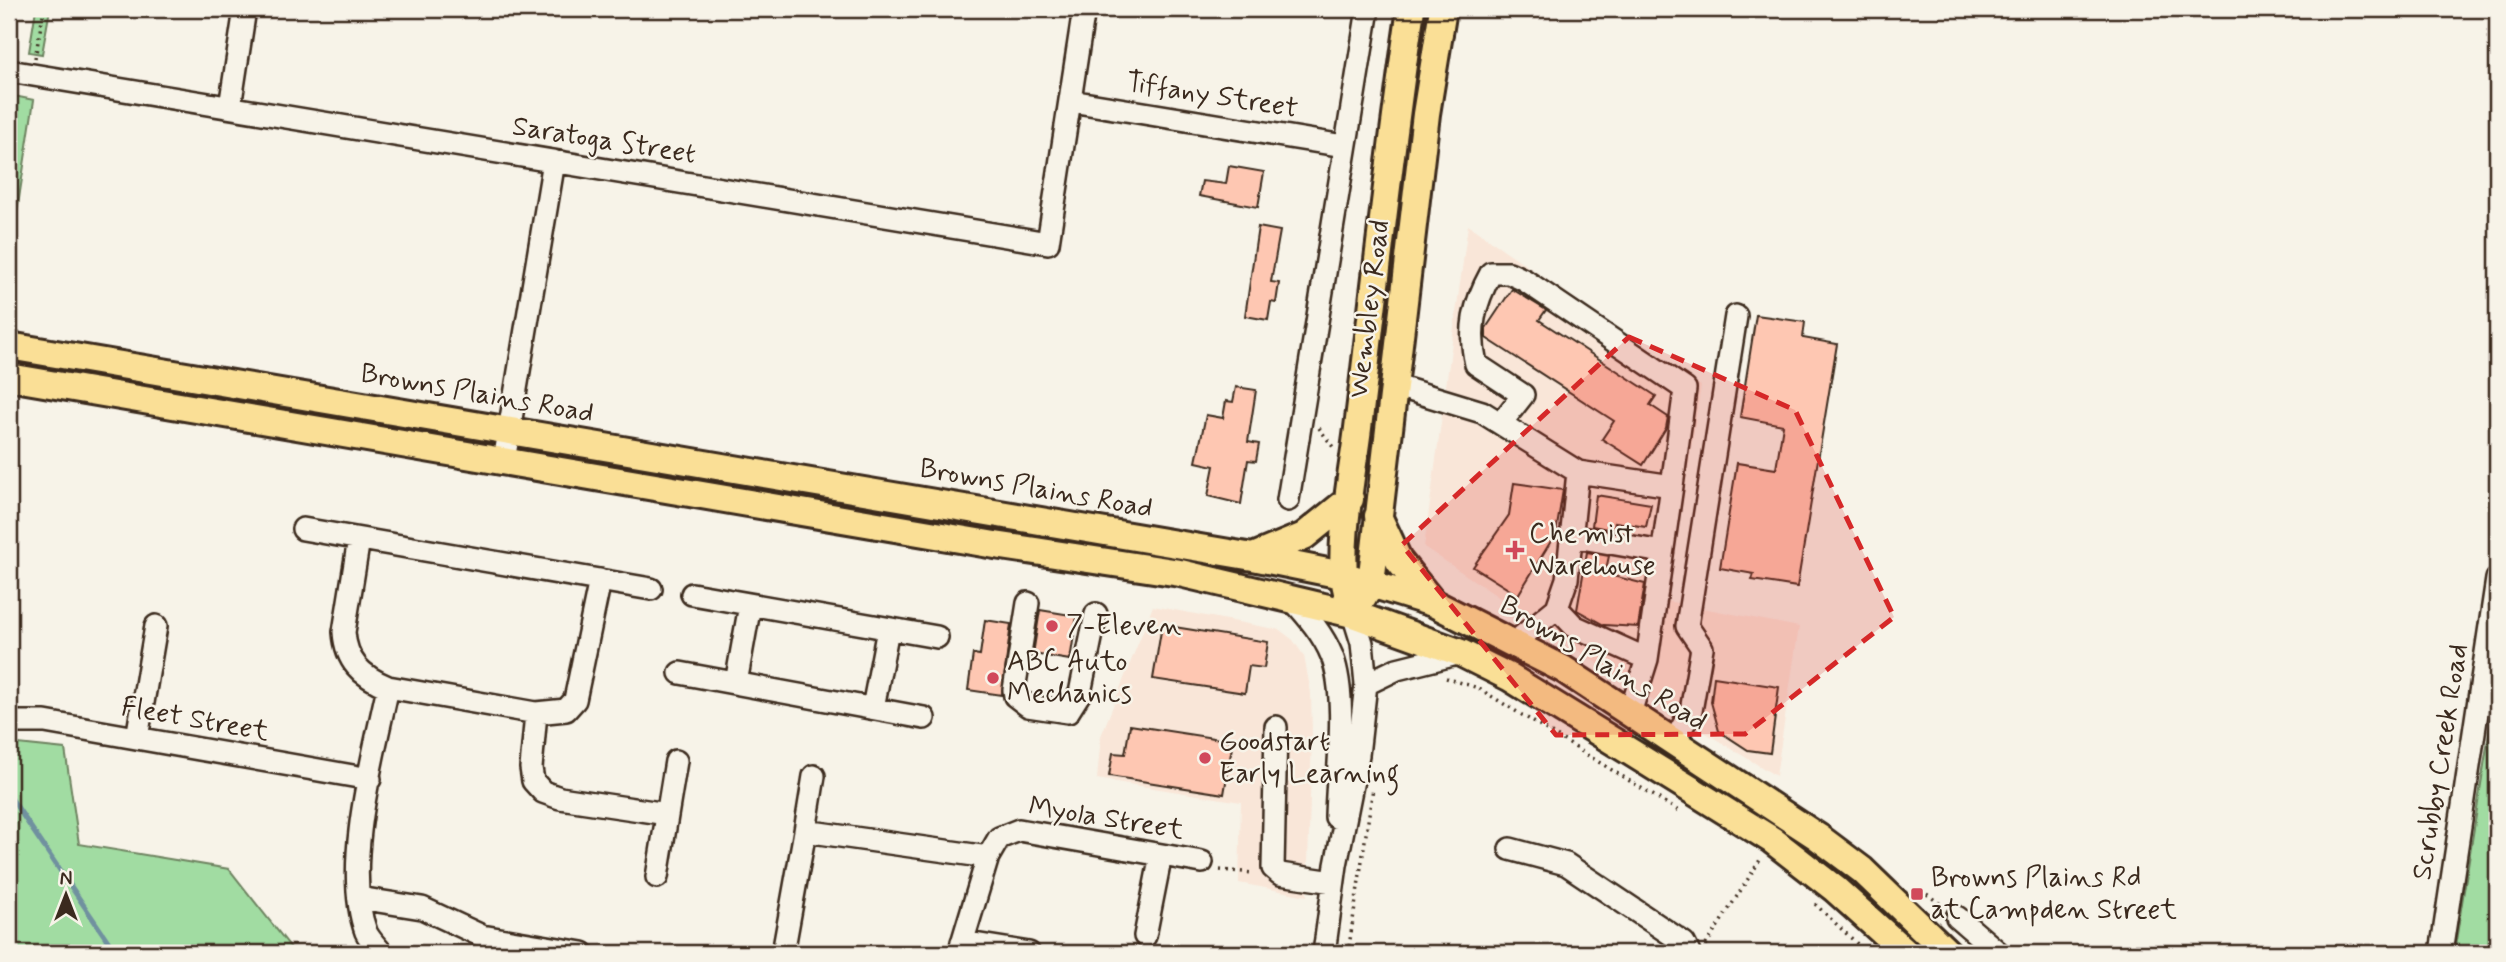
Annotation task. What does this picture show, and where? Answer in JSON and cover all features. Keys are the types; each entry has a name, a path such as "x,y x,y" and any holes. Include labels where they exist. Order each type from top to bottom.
{"main road":[{"name":"Wembley Road","path":"1353,614 1342,575 1396,108 1411,9"},
{"name":"Wembley Road","path":"1353,614 1371,583 1377,513 1426,114 1443,9"},
{"name":"Browns Plains Road","path":"9,346 1253,557 1371,583 1433,603 1515,642 1630,713 1818,837 1861,870 1948,953"},
{"name":"Browns Plains Road","path":"9,377 995,545 1180,573 1353,614 1461,653 1509,677 1772,840 1835,889 1906,953"},
{"path":"1253,557 1304,536 1351,486"},
{"path":"1377,513 1399,561 1433,603"},
{"path":"1183,547 1210,561 1286,579 1353,614"}],"street":[{"path":"230,107 245,9"},
{"path":"1071,101 1084,9"},
{"name":"Wembley Road","path":"1287,500 1368,9"},
{"name":"Saratoga Street","path":"9,71 1048,243 1071,101"},
{"name":"Tiffany Street","path":"1071,101 1344,146"},
{"path":"504,461 554,161"},
{"path":"1501,424 1523,395 1476,364 1471,341 1476,300 1491,273 1509,273 1524,280 1685,389 1647,659 1630,713"},
{"path":"1674,742 1691,711 1702,648 1687,626 1737,316"},
{"path":"1393,385 1466,405 1578,472 1672,486"},
{"path":"1515,642 1558,608 1567,579 1578,472"},
{"path":"303,529 651,589"},
{"path":"1570,536 1662,552"},
{"path":"359,539 344,632 345,647 355,666 371,680 388,687 537,713 566,710 575,700 600,580"},
{"name":"Scrubby Creek Road","path":"2441,953 2497,579"},
{"path":"692,594 937,637"},
{"name":"Wembley Road","path":"1292,599 1323,638 1337,675 1340,706 1334,874"},
{"path":"1028,603 1014,690 1015,696 1028,706 1068,712 1080,693 1096,614"},
{"path":"736,683 750,605"},
{"path":"1558,608 1574,626 1647,659"},
{"name":"Wembley Road","path":"1324,953 1334,874 1358,755 1366,684 1362,643 1353,614"},
{"path":"137,738 156,626"},
{"path":"873,708 888,629"},
{"path":"1366,684 1397,669 1461,653"},
{"path":"680,673 924,718"},
{"path":"382,953 367,933 356,882 370,779 388,687"},
{"path":"537,713 531,768 533,781 542,792 560,798 667,814"},
{"name":"Fleet Street","path":"9,722 45,722 370,779"},
{"path":"1276,727 1273,868 1280,874 1334,874"},
{"path":"657,877 676,761"},
{"path":"783,953 814,776"},
{"name":"Myola Street","path":"961,948 988,858 999,838 1019,830 1202,862"},
{"path":"805,831 988,858"},
{"path":"1510,849 1566,864 1684,943 1689,953"},
{"path":"1147,946 1161,855"},
{"path":"359,898 422,908 482,936 583,953"},
{"path":"1956,917 1999,953"},
{"path":"961,948 1029,953"}],"path":[{"path":"33,74 44,9"},
{"path":"1303,405 1351,486"},
{"path":"1439,678 1478,688 1689,817"},
{"path":"1348,953 1374,776"},
{"path":"1702,953 1760,860 1769,866"},
{"path":"1202,862 1212,868 1239,873 1280,874"},
{"path":"1921,890 1956,917"},
{"path":"1806,895 1867,953"},
{"path":"9,943 19,953"}],"highlighted area":[{"path":"1629,337 1795,410 1894,617 1745,734 1556,735 1402,545"}],"shaded area":[{"path":"1468,225 1701,386 1667,601 1799,627 1776,776 1652,700 1424,547"},
{"name":"Goodstart Early Learning","path":"1153,606 1280,630 1293,640 1304,656 1311,693 1312,735 1307,896 1239,883 1241,802 1097,779 1101,736"}],"green space":[{"path":"36,9 50,9 42,54 29,52"},
{"path":"9,95 34,100 9,264"},
{"path":"2497,684 2497,953 2454,953"},
{"path":"9,745 65,749 79,844 229,869 295,953 9,953"}],"building":[{"path":"1229,166 1264,172 1258,207 1199,196 1202,181 1226,184"},
{"path":"1258,227 1280,231 1271,282 1279,283 1276,303 1271,302 1268,320 1245,316"},
{"path":"1512,289 1546,310 1539,320 1656,396 1650,405 1668,417 1666,428 1643,465 1602,439 1614,421 1486,338 1486,328"},
{"path":"1756,315 1805,322 1803,338 1837,344 1797,587 1752,580 1754,574 1720,568 1737,463 1776,469 1783,425 1740,417"},
{"path":"1236,387 1256,390 1248,442 1259,444 1256,461 1248,460 1241,504 1208,496 1214,466 1196,462 1206,415 1223,418 1226,401 1233,402"},
{"name":"Chemist Warehouse","path":"1514,483 1563,490 1556,533 1518,595 1473,567 1509,515"},
{"path":"1596,495 1651,504 1646,527 1615,522 1613,530 1592,526"},
{"path":"1587,552 1609,556 1605,574 1645,584 1638,627 1604,625 1577,610"},
{"name":"7-Eleven","path":"1040,610 1077,616 1070,660 1033,654"},
{"path":"985,620 1011,624 1002,695 968,690 973,654 980,655"},
{"path":"1162,625 1268,642 1264,668 1249,666 1245,693 1153,679"},
{"path":"1714,677 1779,687 1770,753 1748,750 1719,731 1711,702"},
{"path":"1130,725 1233,741 1224,794 1109,776 1113,753 1125,754"}],"waterway":[{"path":"9,795 116,953"}],"place":[{"name":"Chemist Warehouse","path":"1515,550"},
{"name":"7-Eleven","path":"1052,626"},
{"name":"ABC Auto Mechanics","path":"993,678"},
{"name":"Goodstart Early Learning","path":"1205,758"},
{"name":"Browns Plains Rd at Campden Street","path":"1917,894"}]}
